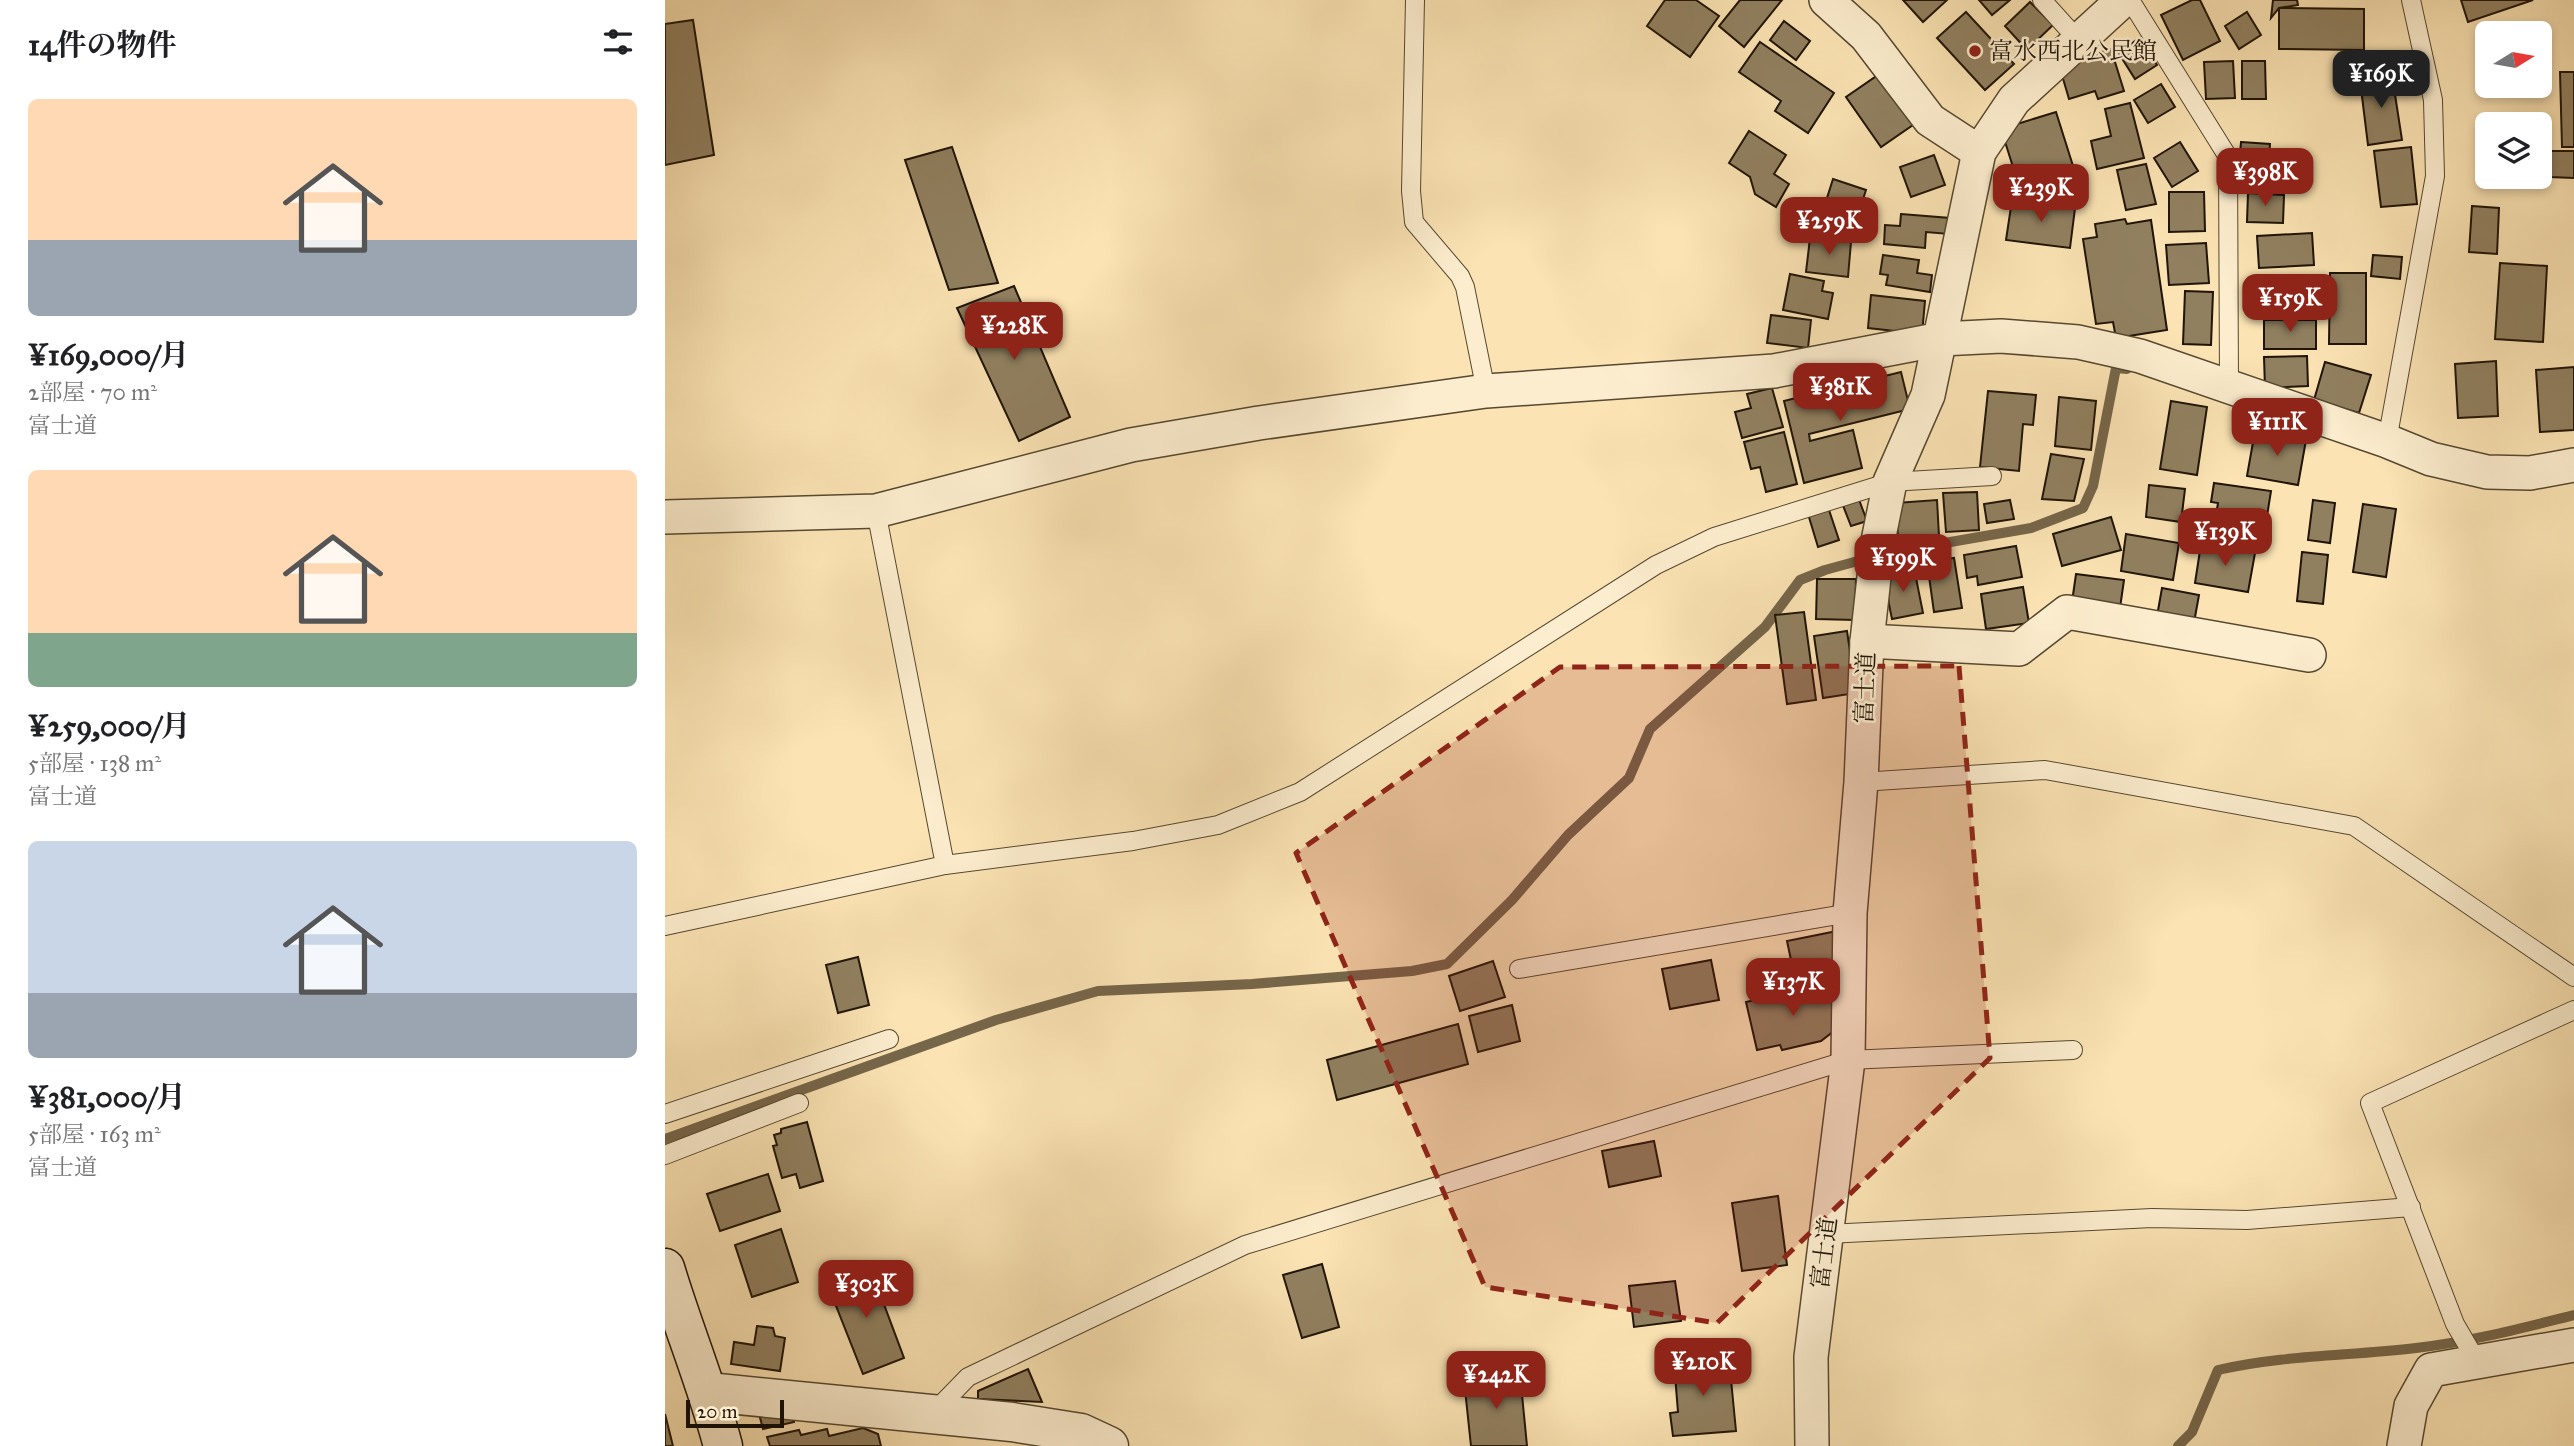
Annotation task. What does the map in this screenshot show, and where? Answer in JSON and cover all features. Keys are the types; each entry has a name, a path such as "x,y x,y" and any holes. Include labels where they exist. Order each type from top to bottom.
{"street":[{"path":"1826,0 1866,36 1930,120 1979,152"},
{"name":"富士道","path":"1812,1446 1811,1357 1848,1060 1850,913 1861,782 1867,641 1878,541 1890,482 1927,395 1979,152 2014,100 2123,0"},
{"path":"665,517 876,511 1131,444 1486,391 1774,371 1941,339 2001,337 2078,342 2140,356 2387,441 2431,460 2487,472 2531,473 2574,465"},
{"path":"1867,641 2019,649 2067,612 2309,655"},
{"path":"665,1268 683,1328 708,1392 723,1446"},
{"path":"2403,1446 2411,1406 2431,1370 2476,1360 2574,1345"},
{"path":"708,1392 1012,1422 1081,1433 1109,1446"}],"lane":[{"path":"1415,0 1411,191 1415,222 1460,276 1465,287 1486,391"},
{"path":"2042,0 2079,41"},
{"path":"2130,0 2228,157 2229,385"},
{"path":"2387,441 2435,176 2433,100 2411,0"},
{"path":"665,926 945,865 1133,841 1218,825 1300,792 1656,565 1714,537 1890,482 1992,476"},
{"path":"876,511 945,865"},
{"path":"1861,782 2045,771 2354,826 2574,976"},
{"path":"1519,969 1850,913"},
{"path":"2476,1360 2455,1324 2370,1103 2574,1010"},
{"path":"665,1114 889,1039"},
{"path":"932,1415 968,1377 1245,1245 1848,1060 2073,1050"},
{"path":"665,1156 799,1103"},
{"path":"1827,1234 2152,1218 2246,1220 2411,1207"}],"highlighted area":[{"path":"1959,666 1990,1058 1717,1323 1485,1287 1296,853 1560,667"}],"building":[{"path":"1665,0 1696,0 1719,16 1690,57 1647,26"},
{"path":"1740,0 1782,0 1744,47 1719,26"},
{"path":"1903,0 1947,0 1923,22"},
{"path":"1979,0 2010,0 1992,15"},
{"path":"2192,0 2200,0 2220,41 2183,60 2161,15"},
{"path":"2273,0 2297,0 2298,5 2279,8 2271,18"},
{"path":"2461,0 2533,0 2468,22"},
{"path":"2030,2 2053,25 2027,50 2005,26"},
{"path":"2279,8 2364,9 2364,50 2279,49"},
{"name":"富水西北公民館","path":"1966,12 2014,64 1985,90 1937,38"},
{"path":"2247,12 2261,35 2239,49 2225,26"},
{"path":"693,20 714,155 665,165 665,24"},
{"path":"1784,21 1810,41 1796,60 1770,40"},
{"path":"2140,38 2157,65 2135,79 2118,52"},
{"path":"1760,42 1834,93 1808,133 1775,111 1781,101 1739,72"},
{"path":"2111,49 2124,91 2098,99 2095,91 2069,99 2059,65"},
{"path":"2233,61 2235,98 2206,99 2204,62"},
{"path":"2242,61 2265,61 2266,99 2242,99"},
{"path":"2560,72 2574,72 2574,147 2562,147"},
{"path":"1878,75 1913,125 1881,147 1846,97"},
{"path":"2392,75 2402,140 2368,145 2360,80"},
{"path":"2161,84 2175,107 2148,123 2134,100"},
{"path":"2130,103 2144,158 2097,169 2091,141 2111,136 2105,109"},
{"path":"2056,112 2074,169 2019,186 2001,129"},
{"path":"1749,131 1786,155 1774,174 1789,184 1776,207 1755,194 1750,177 1729,163"},
{"path":"2180,142 2198,171 2172,187 2154,158"},
{"path":"2241,142 2270,144 2267,180 2238,178"},
{"path":"952,147 998,283 949,290 905,160"},
{"path":"2411,147 2417,204 2381,207 2374,151"},
{"path":"2552,151 2574,151 2574,178 2552,177"},
{"path":"1934,155 1945,185 1911,197 1900,167"},
{"path":"2146,164 2156,204 2126,210 2117,170"},
{"path":"1833,179 1866,190 1854,227 1821,217"},
{"path":"2169,192 2204,192 2205,231 2169,232"},
{"path":"2248,193 2284,195 2283,223 2247,222"},
{"path":"2012,200 2075,208 2070,248 2006,240"},
{"path":"2472,206 2499,208 2497,254 2469,252"},
{"path":"1901,214 1950,218 1949,234 1926,232 1925,248 1884,244 1885,225 1900,226"},
{"path":"2125,219 2127,224 2151,220 2167,330 2116,338 2113,322 2096,324 2083,239 2097,237 2095,224"},
{"path":"2312,233 2314,265 2259,268 2257,236"},
{"path":"1810,238 1851,242 1848,277 1806,272"},
{"path":"2206,243 2209,283 2169,285 2166,245"},
{"path":"1883,255 1919,260 1917,273 1932,275 1930,292 1886,285 1888,275 1880,274"},
{"path":"2373,255 2402,257 2400,279 2371,276"},
{"path":"2500,263 2547,266 2543,342 2495,339"},
{"path":"2330,273 2366,273 2366,344 2329,344"},
{"path":"1790,274 1824,281 1822,291 1833,293 1828,319 1783,310"},
{"path":"2311,276 2312,309 2262,310 2261,277"},
{"path":"1014,286 1070,417 1019,441 957,308"},
{"path":"2185,291 2213,292 2211,345 2183,344"},
{"path":"1871,295 1925,301 1922,334 1868,328"},
{"path":"1771,315 1811,320 1808,348 1767,343"},
{"path":"2264,320 2316,320 2316,349 2264,349"},
{"path":"2307,356 2308,386 2265,388 2264,357"},
{"path":"2496,361 2498,416 2458,418 2455,364"},
{"path":"2325,362 2371,375 2359,413 2314,400"},
{"path":"2574,367 2574,430 2540,432 2536,370"},
{"path":"1901,372 1910,409 1809,434 1810,441 1853,430 1862,468 1804,483 1784,401"},
{"path":"1772,388 1783,427 1742,438 1735,412 1751,408 1747,394"},
{"path":"1988,391 2036,395 2033,425 2023,424 2019,471 1980,467"},
{"path":"2059,397 2096,401 2091,450 2055,446"},
{"path":"2171,401 2207,407 2197,475 2160,469"},
{"path":"2255,431 2306,440 2298,485 2247,476"},
{"path":"1784,432 1797,484 1766,492 1760,467 1751,469 1744,442"},
{"path":"2051,454 2084,459 2074,501 2042,499"},
{"path":"2214,483 2271,491 2267,516 2245,526 2215,522 2218,503 2211,502"},
{"path":"2149,485 2185,489 2181,522 2146,517"},
{"path":"1977,492 1979,530 1946,532 1943,493"},
{"path":"1858,497 1867,521 1851,526 1842,503"},
{"path":"1937,500 1939,536 1898,539 1896,503"},
{"path":"2010,500 2014,519 1987,523 1984,504"},
{"path":"2313,500 2335,503 2330,543 2308,540"},
{"path":"2363,504 2396,509 2386,577 2353,572"},
{"path":"1828,507 1839,540 1818,547 1808,514"},
{"path":"2111,517 2121,550 2062,566 2053,534"},
{"path":"2126,534 2179,543 2173,580 2121,571"},
{"path":"2201,544 2255,553 2248,592 2195,583"},
{"path":"2016,546 2022,577 1978,585 1977,576 1967,578 1964,555"},
{"path":"2302,552 2328,555 2323,604 2297,601"},
{"path":"1954,558 1962,608 1934,612 1927,562"},
{"path":"1914,568 1923,613 1892,619 1883,575"},
{"path":"2076,574 2124,580 2120,608 2072,602"},
{"path":"1817,579 1856,579 1855,620 1816,619"},
{"path":"2023,587 2029,623 1986,629 1981,594"},
{"path":"2162,588 2199,595 2193,628 2156,622"},
{"path":"1804,612 1816,700 1787,704 1775,615"},
{"path":"1847,631 1856,693 1823,698 1814,636"},
{"path":"1837,931 1845,969 1782,982 1777,963 1791,960 1787,941"},
{"path":"858,957 869,1005 838,1013 826,965"},
{"path":"1711,960 1719,1000 1670,1009 1662,969"},
{"path":"1493,961 1505,997 1460,1011 1449,976"},
{"path":"1829,983 1839,1027 1821,1041 1782,1050 1780,1045 1757,1050 1746,1002"},
{"path":"1512,1005 1520,1041 1478,1052 1469,1016"},
{"path":"1458,1024 1468,1064 1337,1100 1327,1060"},
{"path":"807,1122 823,1181 800,1188 796,1174 782,1178 773,1146 777,1145 774,1135 781,1133 781,1129"},
{"path":"1654,1141 1661,1176 1609,1187 1602,1151"},
{"path":"768,1174 780,1211 720,1231 707,1194"},
{"path":"1778,1196 1787,1265 1742,1271 1732,1203"},
{"path":"781,1229 798,1282 752,1297 735,1245"},
{"path":"1322,1264 1339,1327 1302,1338 1283,1275"},
{"path":"870,1267 904,1358 863,1374 827,1283"},
{"path":"1675,1281 1681,1321 1634,1327 1629,1286"},
{"path":"757,1326 773,1328 775,1336 785,1338 780,1371 731,1364 734,1342 754,1345"},
{"path":"1729,1359 1736,1431 1673,1436 1670,1413 1678,1412 1674,1363"},
{"path":"1028,1369 1042,1402 978,1399 978,1391"},
{"path":"1520,1374 1527,1446 1471,1446 1464,1380"},
{"path":"758,1410 793,1417 794,1422 763,1429"},
{"path":"665,1414 673,1446 665,1446"},
{"path":"863,1428 878,1434 881,1446 770,1446 767,1437 799,1430 801,1435 827,1429 829,1436"}],"waterway":[{"path":"665,1139 996,1020 1098,991 1252,984 1412,971 1447,964 1512,900 1568,835 1629,778 1650,729 1765,627 1800,580 1825,570 1887,553 2031,528 2083,508 2093,486 2116,368 2127,369"},
{"path":"2178,1446 2192,1432 2218,1370 2291,1359 2436,1345 2574,1315"}],"place":[{"name":"富水西北公民館","path":"1975,51"}]}
